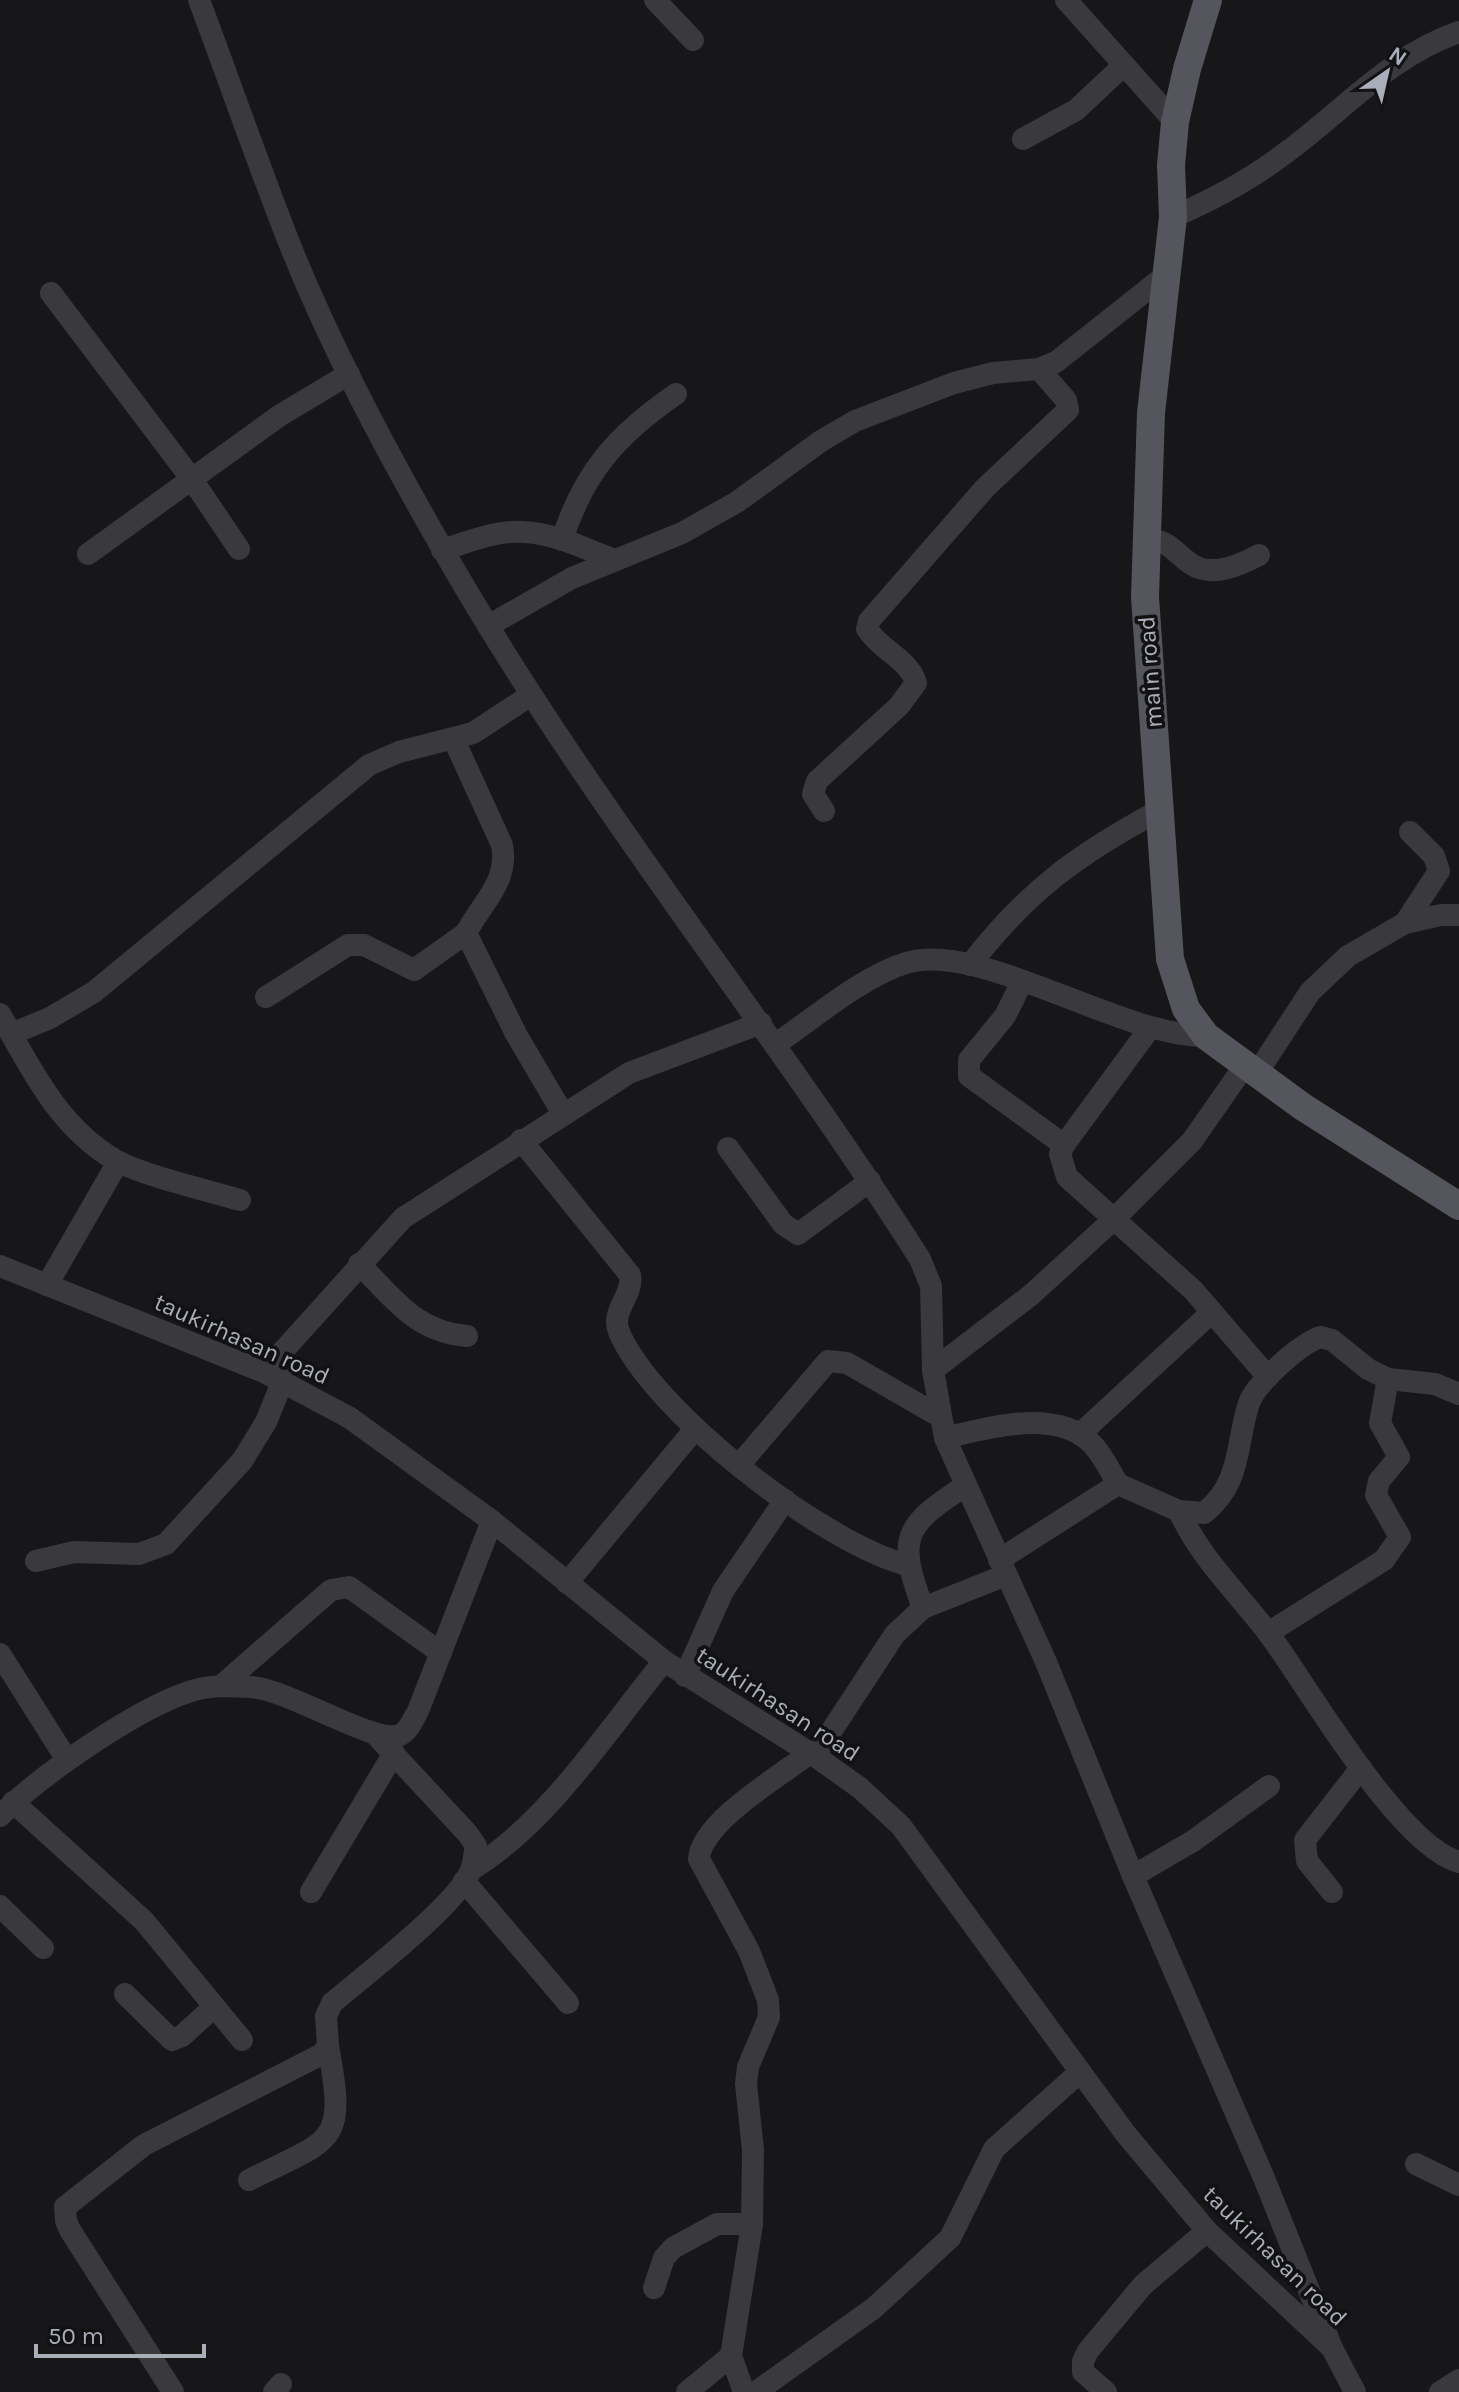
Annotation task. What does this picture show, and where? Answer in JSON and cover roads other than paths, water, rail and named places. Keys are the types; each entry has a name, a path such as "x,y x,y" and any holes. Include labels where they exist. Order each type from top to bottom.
{"main road":[{"name":"main road","path":"1208,0 1175,122 1171,165 1173,217 1151,413 1145,597 1170,959 1186,1009 1206,1036 1303,1107 1459,1206"}],"street":[{"path":"199,0 289,243 349,374 442,550 531,695 776,1044 920,1259 931,1286 933,1370 945,1438 1046,1662 1133,1876 1264,2178 1332,2348"},
{"path":"655,0 693,40"},
{"path":"1066,0 1175,122"},
{"path":"1173,217 1219,196 1284,155 1392,65 1459,32"},
{"path":"1023,139 1076,110 1124,65"},
{"path":"488,626 572,578 682,533 737,502 821,441 855,421 954,383 993,373 1039,369 1056,362 1167,274"},
{"path":"51,293 191,478 239,549"},
{"path":"824,811 813,794 817,781 899,706 916,683 913,673 873,638 867,629 869,621 985,488 1068,410 1066,400 1039,369"},
{"path":"88,554 279,416 349,374"},
{"path":"562,540 572,509 603,456 622,434 676,394"},
{"path":"442,550 490,536 523,532 562,540 614,560"},
{"path":"1147,538 1173,545 1192,565 1211,570 1237,567 1259,555"},
{"path":"11,1034 50,1018 94,992 369,765 399,752 473,733 531,695"},
{"path":"266,997 348,945 364,945 414,970 466,933 493,893 505,863 502,845 454,740"},
{"path":"970,965 1031,893 1121,831 1160,810"},
{"path":"1405,923 1439,871 1434,856 1410,832"},
{"path":"933,1370 1031,1295 1113,1220 1192,1141 1327,973 1348,956 1405,923 1441,915 1459,915"},
{"path":"466,933 516,1034 563,1114"},
{"path":"776,1044 873,979 904,963 926,959 970,965 1150,1028 1206,1036"},
{"path":"1022,982 1005,1016 969,1060 969,1076 1064,1145"},
{"path":"0,1014 41,1086 75,1130 118,1162 240,1200"},
{"path":"36,1561 74,1552 139,1554 166,1544 242,1461 266,1422 274,1376 359,1264 403,1218 629,1073 761,1023"},
{"path":"1150,1028 1064,1145 1060,1154 1067,1177 1212,1312 1268,1377"},
{"path":"521,1140 630,1275 633,1286 617,1315 617,1329 646,1377 672,1409 785,1500 846,1540 882,1559 907,1565"},
{"path":"728,1148 783,1224 798,1234 870,1181"},
{"path":"47,1285 118,1162"},
{"path":"359,1264 421,1324 439,1333 467,1336"},
{"name":"taukirhasan road","path":"0,1266 274,1376 350,1418 492,1521 664,1661 860,1788 901,1826 1125,2133 1207,2231 1332,2348 1355,2392"},
{"path":"1080,1434 1212,1312"},
{"path":"945,1438 992,1427 1055,1424 1080,1434 1092,1444 1118,1484 1179,1511 1204,1513 1218,1502 1233,1476 1241,1451 1248,1403 1268,1377 1320,1337 1332,1340 1368,1369 1388,1379 1435,1384 1459,1394"},
{"path":"740,1464 828,1361 847,1363 939,1416"},
{"path":"1268,1633 1384,1560 1400,1537 1376,1495 1379,1481 1399,1457 1380,1423 1388,1379"},
{"path":"567,1583 695,1429"},
{"path":"744,2392 731,2356 752,2224 753,2150 746,2084 748,2067 769,2017 768,2000 749,1951 699,1859 700,1845 718,1823 813,1755 895,1634 923,1608 1003,1568 1118,1484"},
{"path":"923,1608 907,1565 915,1526 930,1509 965,1486"},
{"path":"685,1676 723,1591 785,1500"},
{"path":"1179,1511 1191,1539 1268,1633 1385,1802 1436,1851 1459,1862"},
{"path":"376,1735 399,1735 407,1729 441,1653 492,1521"},
{"path":"221,1686 331,1590 349,1587 441,1653"},
{"path":"0,1654 67,1760"},
{"path":"249,2180 313,2149 334,2127 338,2103 326,2016 332,2003 425,1924 468,1876 531,1824 664,1661"},
{"path":"242,2040 144,1921 7,1809 67,1760 156,1706 194,1690 221,1686 263,1688 300,1700 376,1735 476,1846 468,1876"},
{"path":"311,1892 394,1753"},
{"path":"1332,1892 1307,1861 1305,1840 1361,1768"},
{"path":"1133,1876 1193,1841 1269,1786"},
{"path":"468,1876 568,2003"},
{"path":"0,1906 43,1948"},
{"path":"125,1994 172,2040 182,2036 214,2007"},
{"path":"173,2392 70,2230 65,2207 144,2145 322,2054 328,2046"},
{"path":"756,2392 874,2308 950,2238 994,2149 1080,2072"},
{"path":"1416,2164 1459,2185"},
{"path":"654,2288 664,2258 673,2248 717,2224 752,2224"},
{"path":"1106,2392 1083,2372 1083,2361 1088,2351 1143,2285 1207,2231"},
{"path":"687,2392 731,2356"}]}
